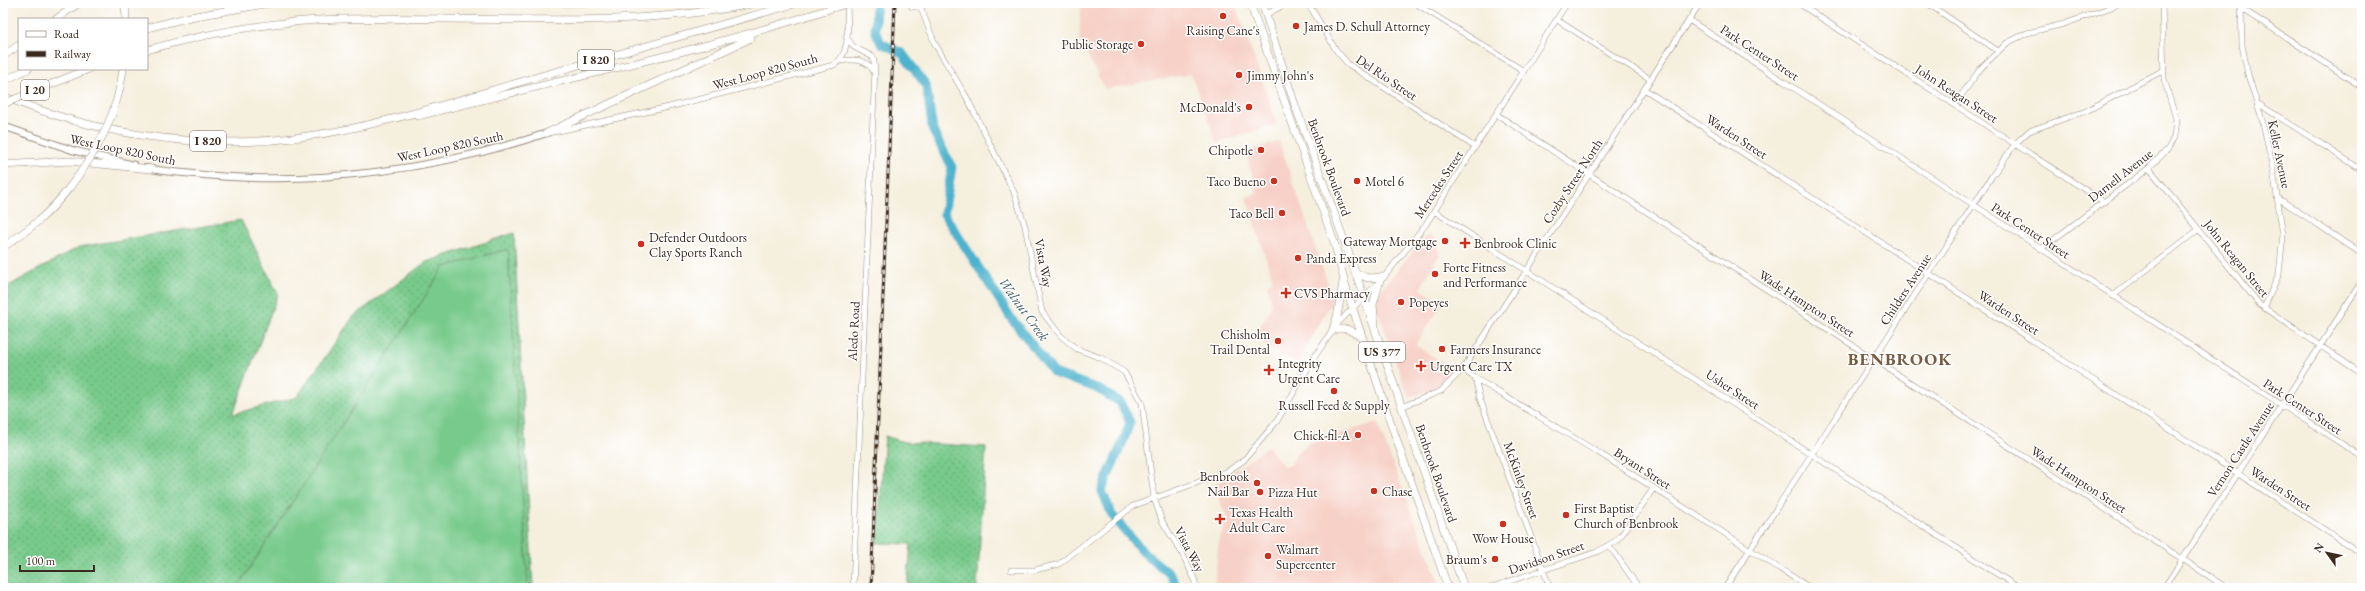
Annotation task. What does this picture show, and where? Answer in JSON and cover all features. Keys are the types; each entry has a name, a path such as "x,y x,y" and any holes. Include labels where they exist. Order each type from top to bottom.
{"highway":[{"path":"57,18 79,3"},
{"path":"125,3 126,18"},
{"path":"148,28 190,16 270,3"},
{"path":"565,3 603,3"},
{"path":"148,50 218,33 314,21 370,18 622,18 696,12 756,3"},
{"name":"I 820","path":"3,97 54,116 154,138 195,141 244,141 294,138 394,118 798,3"},
{"path":"394,118 408,119 526,88 696,50 773,28 848,3"},
{"name":"Benbrook Boulevard","path":"1250,3 1334,245 1352,308 1448,588"},
{"name":"Benbrook Boulevard","path":"1262,3 1297,111 1355,273 1464,588"},
{"path":"547,133 773,28"},
{"path":"3,56 18,46"},
{"name":"I 20","path":"3,80 26,70"},
{"name":"I 20","path":"3,104 86,70"},
{"path":"3,248 39,222 56,206 69,188 100,140 117,97 123,70"},
{"path":"1289,114 1297,111"},
{"path":"3,165 69,161 151,169"},
{"path":"1355,273 1368,278 1382,279 1373,305 1375,333"},
{"path":"1343,278 1337,317 1333,331 1347,329 1362,338"}],"main road":[{"name":"West Loop 820 South","path":"3,126 72,150 151,169 234,177 276,179 332,177 407,167 517,143 547,133"}],"street":[{"path":"839,61 845,49 848,3"},
{"path":"911,5 920,6 932,3"},
{"path":"1266,15 1287,3"},
{"name":"Del Rio Street","path":"1308,3 1336,50 1348,64 1475,147"},
{"path":"1415,3 1524,71"},
{"name":"Mercedes Street","path":"1154,498 1226,472 1243,461 1277,421 1314,356 1352,308 1382,279 1434,212 1567,3"},
{"name":"Cozby Street North","path":"1401,406 1441,390 1463,369 1700,3"},
{"name":"John Reagan Street","path":"1798,3 2104,202"},
{"path":"1927,3 1934,5 1998,50"},
{"path":"1955,104 1981,68 1998,50 2027,33 2064,24 2123,3"},
{"name":"Darnell Avenue","path":"2041,249 2149,168 2168,149 2176,128 2176,119 2168,96 2164,70 2162,3"},
{"path":"2241,5 2362,87"},
{"name":"Keller Avenue","path":"2241,5 2242,45 2248,75 2265,130 2278,198 2283,235 2283,257 2277,281 2264,308"},
{"name":"Vista Way","path":"920,6 935,44 967,98 1014,192 1025,226 1042,312 1061,336 1077,349 1101,358 1124,372 1142,403 1154,498 1162,521 1182,553 1194,578 1196,588"},
{"path":"1557,20 1650,80"},
{"name":"Park Center Street","path":"1689,20 1845,120 1973,206 2362,457"},
{"name":"Aledo Road","path":"846,37 854,47 873,57 875,75 853,588"},
{"name":"West Loop 820 South","path":"547,133 578,128 669,108 834,65 839,61 855,59 863,61 872,68 875,75"},
{"name":"Childers Avenue","path":"1725,588 1873,359 2015,144 2036,127 2086,111 2164,70"},
{"name":"Warden Street","path":"1644,89 2238,472 2362,554"},
{"path":"2257,103 2362,170"},
{"name":"Wade Hampton Street","path":"1496,114 1589,176 2227,588"},
{"name":"John Reagan Street","path":"2149,168 2250,294 2264,308 2319,347 2362,374"},
{"path":"2278,198 2362,254"},
{"name":"Usher Street","path":"1434,212 1812,453 2019,588"},
{"path":"2113,296 2199,229"},
{"name":"Vernon Castle Avenue","path":"2164,588 2362,281"},
{"name":"Bryant Street","path":"1463,369 1475,378 1599,453 1810,588"},
{"name":"McKinley Street","path":"1475,378 1480,399 1550,588"},
{"name":"Davidson Street","path":"1489,588 1544,570 1607,546 1623,533 1654,489"},
{"path":"1011,570 1046,569 1074,554 1133,506 1154,498"},
{"path":"1607,546 1614,552 1639,588"}],"shaded area":[{"path":"1081,3 1235,3 1277,124 1217,143 1191,74 1105,89 1079,39"},
{"path":"1279,141 1333,299 1297,365 1254,338 1272,305 1267,285 1273,280 1246,198 1257,192 1246,152"},
{"path":"1428,234 1441,243 1437,249 1441,252 1420,289 1443,303 1415,345 1456,371 1443,385 1409,398 1376,307 1377,297 1384,286"},
{"path":"1377,422 1441,588 1214,588 1219,539 1228,520 1213,486 1268,446 1284,467 1291,465 1297,452 1307,444"}],"green space":[{"path":"241,220 278,294 233,414 297,397 353,317 426,262 514,233 533,588 3,588 3,289 79,247"},
{"path":"508,249 528,588 237,588 444,267"},
{"path":"885,436 904,442 986,447 977,588 907,588 911,544 877,543"}],"waterway":[{"name":"Walnut Creek","path":"876,3 875,30 881,43 902,53 926,85 933,131 952,167 944,214 1011,318 1054,373 1096,388 1120,402 1130,422 1124,440 1102,491 1112,515 1143,552 1170,574 1178,588"}],"railway":[{"path":"871,588 895,3"}],"place":[{"name":"Raising Cane's","path":"1223,16"},
{"name":"James D. Schull Attorney","path":"1296,26"},
{"name":"Public Storage","path":"1141,44"},
{"name":"Jimmy John's","path":"1239,75"},
{"name":"McDonald's","path":"1249,107"},
{"name":"Chipotle","path":"1261,150"},
{"name":"Taco Bueno","path":"1274,181"},
{"name":"Motel 6","path":"1357,181"},
{"name":"Taco Bell","path":"1282,213"},
{"name":"Gateway Mortgage","path":"1445,241"},
{"name":"Benbrook Clinic","path":"1465,243"},
{"name":"Defender Outdoors Clay Sports Ranch","path":"641,244"},
{"name":"Panda Express","path":"1298,258"},
{"name":"Forte Fitness and Performance","path":"1435,274"},
{"name":"CVS Pharmacy","path":"1286,293"},
{"name":"Popeyes","path":"1401,302"},
{"name":"Chisholm Trail Dental","path":"1278,341"},
{"name":"Farmers Insurance","path":"1442,349"},
{"name":"Urgent Care TX","path":"1421,366"},
{"name":"Integrity Urgent Care","path":"1269,370"},
{"name":"Russell Feed & Supply","path":"1334,391"},
{"name":"Chick-fil-A","path":"1358,435"},
{"name":"Benbrook Nail Bar","path":"1257,483"},
{"name":"Chase","path":"1374,491"},
{"name":"Pizza Hut","path":"1260,492"},
{"name":"First Baptist Church of Benbrook","path":"1566,515"},
{"name":"Texas Health Adult Care","path":"1220,519"},
{"name":"Wow House","path":"1503,524"},
{"name":"Walmart Supercenter","path":"1268,556"},
{"name":"Braum's","path":"1495,559"}],"district":[{"name":"BENBROOK","path":"1900,359"}]}
